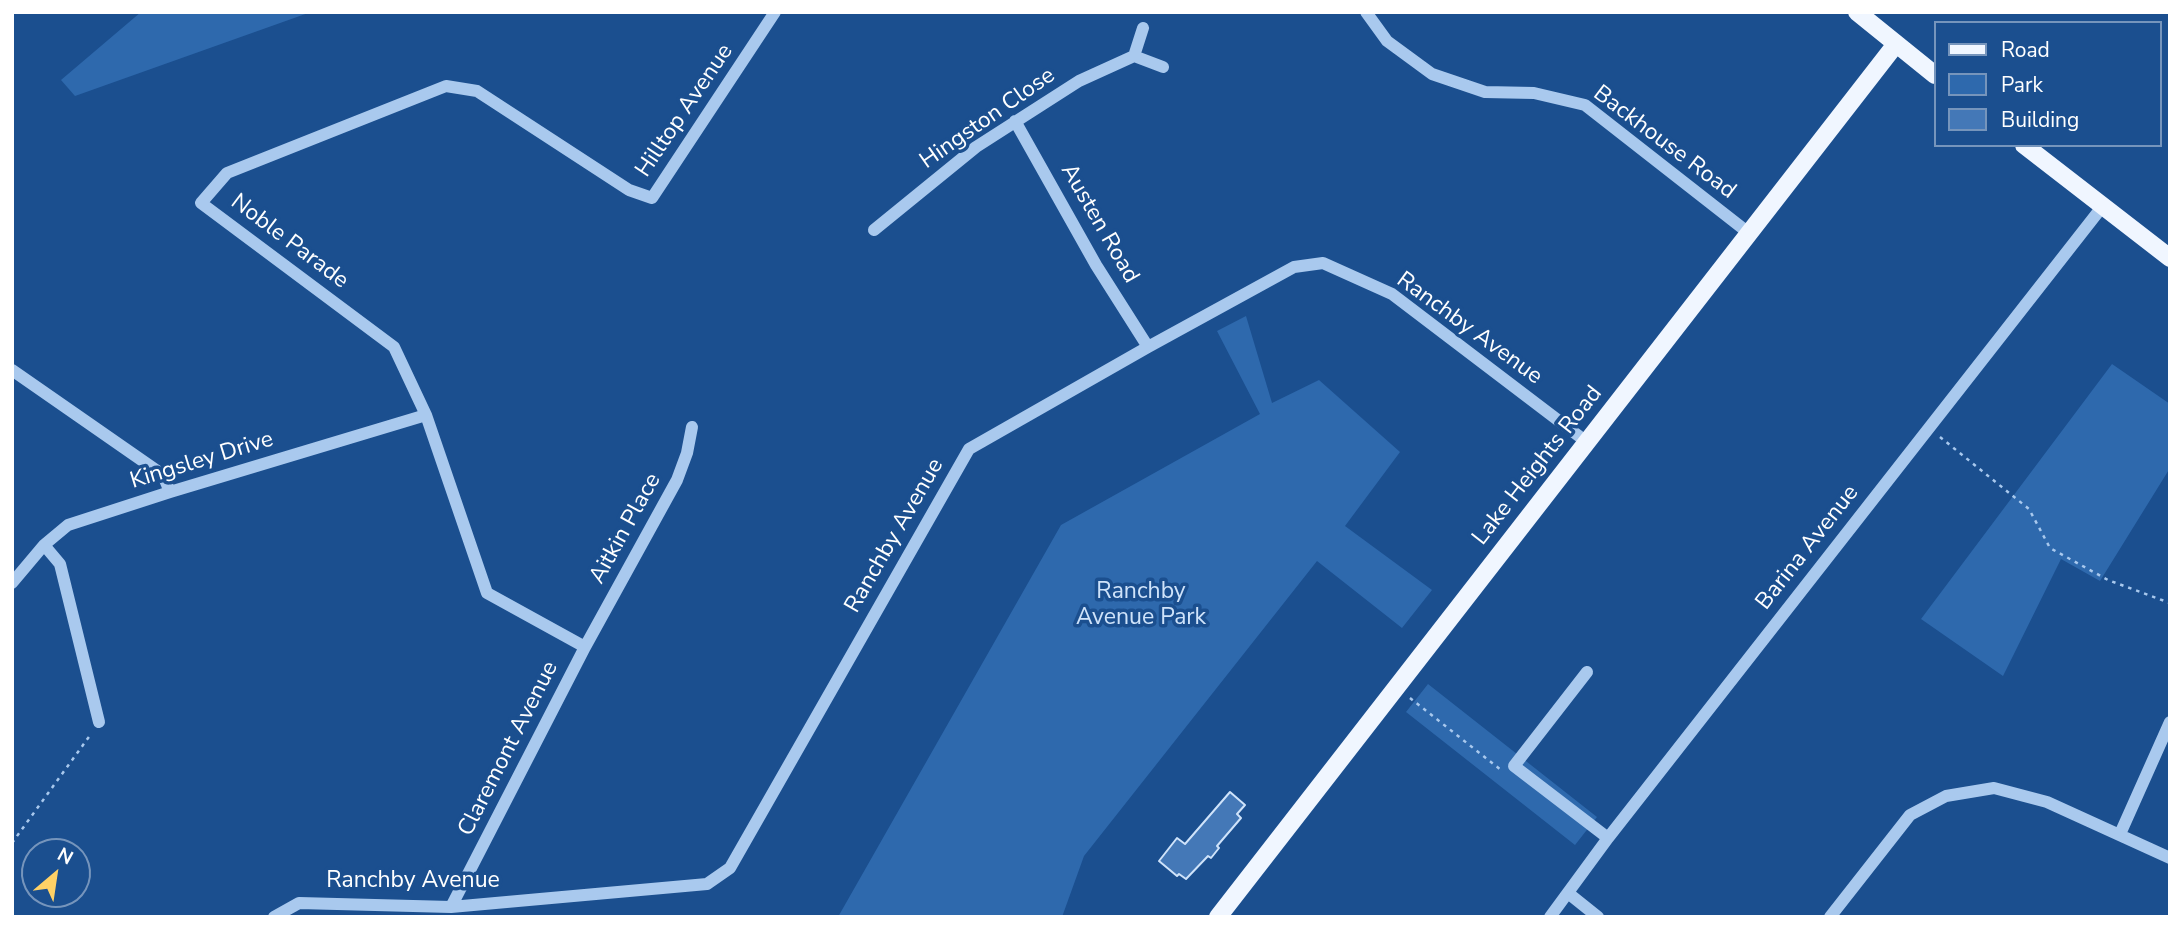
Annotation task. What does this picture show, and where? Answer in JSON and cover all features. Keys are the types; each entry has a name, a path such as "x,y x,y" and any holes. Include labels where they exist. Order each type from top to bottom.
{"main road":[{"path":"1857,12 1934,74"},
{"name":"Lake Heights Road","path":"1217,917 1896,44"},
{"path":"2027,147 2170,258"}],"street":[{"name":"Hilltop Avenue","path":"652,198 775,12"},
{"name":"Backhouse Road","path":"1366,12 1387,41 1432,74 1485,92 1534,93 1585,105 1750,234"},
{"path":"1143,28 1134,56 1163,67"},
{"name":"Hingston Close","path":"874,230 976,147 1079,81 1134,56"},
{"name":"Noble Parade","path":"585,646 487,593 426,415 394,348 201,203 227,173 446,86 477,91 629,190 652,198"},
{"name":"Austen Road","path":"1015,121 1096,265 1148,347"},
{"name":"Barina Avenue","path":"1550,917 1608,838 2102,207"},
{"name":"Ranchby Avenue","path":"274,917 299,902 451,907 707,884 730,868 969,449 1294,267 1323,264 1392,294 1588,443"},
{"path":"12,370 163,475 170,492"},
{"name":"Kingsley Drive","path":"12,583 44,545 68,525 426,415"},
{"name":"Aitkin Place","path":"585,646 677,480 687,453 692,427"},
{"path":"44,545 60,564 99,722"},
{"name":"Claremont Avenue","path":"451,907 585,646"},
{"path":"1587,672 1514,766 1608,838"},
{"path":"2120,834 2170,722"},
{"path":"1830,917 1910,815 1946,796 1994,788 2047,802 2170,858"},
{"path":"1568,893 1598,917"}],"path":[{"path":"1928,428 2029,509 2050,548 2108,580 2170,603"},
{"path":"12,843 99,722"}],"green space":[{"path":"141,12 311,12 75,96 61,80"},
{"name":"Ranchby Avenue Park","path":"1246,316 1272,403 1319,380 1400,452 1345,526 1432,590 1402,628 1317,561 1084,856 1062,917 838,917 1061,525 1260,414 1217,331"},
{"path":"2112,364 2170,404 2170,468 2100,581 2061,559 2003,676 1921,619"},
{"path":"1428,684 1597,817 1575,845 1406,712"}],"building":[{"path":"1230,792 1245,805 1237,814 1241,818 1217,846 1219,848 1211,858 1208,856 1186,879 1179,874 1177,876 1159,861 1177,838 1185,844"}]}
